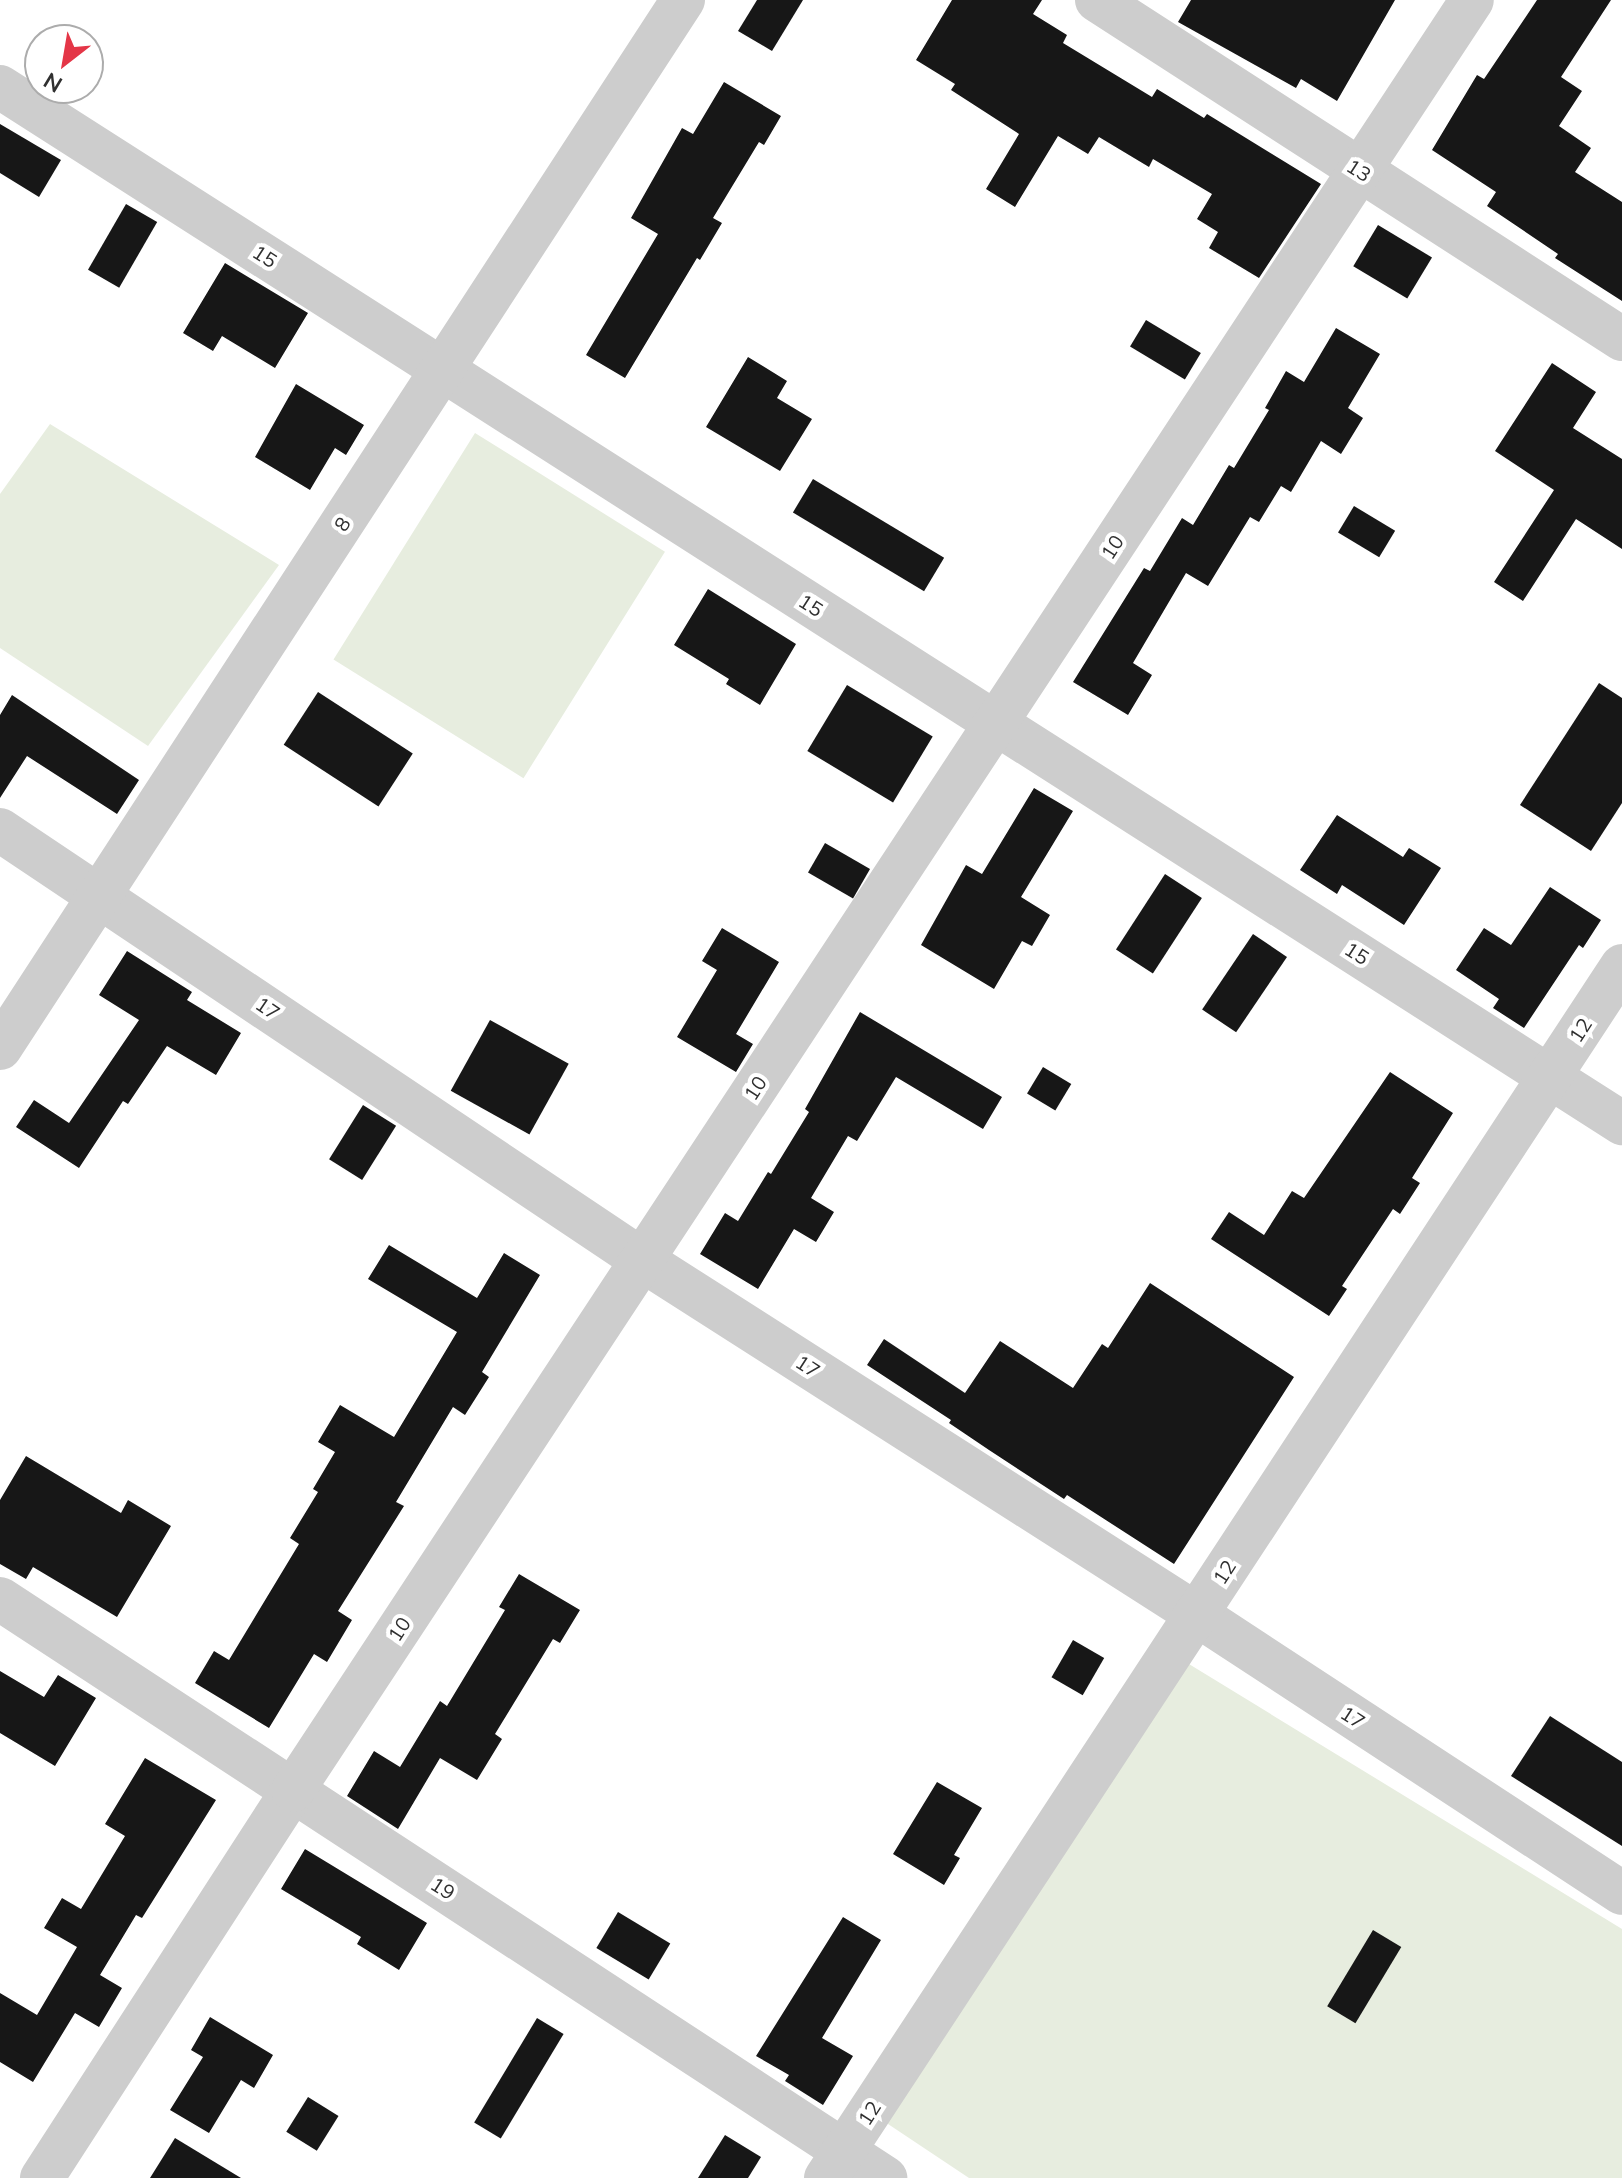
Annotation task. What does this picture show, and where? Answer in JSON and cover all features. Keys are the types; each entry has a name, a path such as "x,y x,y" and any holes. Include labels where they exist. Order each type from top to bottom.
{"street":[{"name":"8","path":"0,1048 683,0"},
{"name":"13","path":"1097,0 1622,339"},
{"name":"10","path":"42,2178 293,1790 1472,0"},
{"name":"15","path":"0,87 1622,1123"},
{"name":"17","path":"0,830 642,1260 1196,1614 1622,1893"},
{"name":"12","path":"835,2164 1622,966"},
{"name":"19","path":"0,1599 293,1790 835,2164 885,2178"}],"shaded area":[{"path":"50,424 279,565 148,746 0,648 0,494"},
{"path":"475,433 665,552 523,778 334,659"},
{"path":"1166,1650 1622,1929 1622,2178 969,2178 867,2110"}],"building":[{"path":"757,0 803,0 772,51 738,31"},
{"path":"952,0 1042,0 1033,14 1067,35 1063,43 1152,97 1157,89 1204,118 1207,114 1321,184 1259,278 1209,248 1218,232 1197,219 1212,194 1153,159 1149,167 1099,137 1088,154 1058,136 1015,207 986,189 1019,134 951,90 955,84 916,60"},
{"path":"1191,0 1395,0 1337,101 1301,79 1296,88 1178,22"},
{"path":"1537,0 1611,0 1561,77 1582,91 1559,126 1591,148 1575,172 1622,202 1622,301 1555,258 1558,254 1487,206 1496,192 1432,150 1477,75 1484,79"},
{"path":"724,82 781,116 764,145 759,142 713,218 722,223 700,260 697,258 625,378 586,355 658,234 631,218 682,128 693,134"},
{"path":"0,124 61,160 39,197 0,173"},
{"path":"126,204 157,222 119,288 88,270"},
{"path":"1378,225 1432,257 1407,299 1353,266"},
{"path":"225,263 308,313 275,368 222,336 213,351 183,333"},
{"path":"1146,320 1201,353 1185,380 1130,347"},
{"path":"1336,328 1380,354 1348,408 1363,418 1341,454 1321,441 1291,492 1281,486 1259,522 1250,517 1208,586 1186,573 1133,663 1152,675 1128,715 1073,682 1144,568 1150,571 1182,518 1193,525 1229,465 1234,468 1269,410 1265,408 1286,371 1304,382"},
{"path":"748,357 787,381 777,398 812,419 780,471 706,427"},
{"path":"1552,363 1596,392 1573,428 1622,459 1622,549 1576,519 1523,601 1494,582 1554,490 1495,451"},
{"path":"296,384 364,425 346,455 335,448 310,490 255,457"},
{"path":"813,479 944,558 924,591 793,512"},
{"path":"1354,506 1395,531 1379,557 1338,533"},
{"path":"708,589 796,644 760,705 726,684 729,679 674,645"},
{"path":"1599,683 1622,698 1622,803 1591,851 1520,805"},
{"path":"847,685 933,737 893,803 807,751"},
{"path":"318,692 413,754 378,806 284,745"},
{"path":"12,695 139,780 117,814 27,756 0,798 0,715"},
{"path":"1034,788 1073,811 1021,897 1050,915 1032,946 1022,941 994,989 921,945 966,865 982,874"},
{"path":"1337,815 1403,857 1409,848 1441,868 1404,925 1342,885 1337,894 1300,870"},
{"path":"825,843 870,869 853,898 808,872"},
{"path":"1165,874 1202,898 1153,973 1116,949"},
{"path":"1550,887 1601,920 1583,948 1579,945 1524,1028 1493,1008 1499,999 1456,970 1484,928 1511,945"},
{"path":"722,928 779,962 736,1034 753,1044 736,1072 677,1037 717,970 702,961"},
{"path":"1253,934 1287,957 1236,1032 1202,1009"},
{"path":"127,951 192,992 187,1000 241,1033 216,1075 167,1046 128,1104 123,1101 79,1168 16,1127 34,1100 69,1123 139,1020 99,995"},
{"path":"860,1012 1002,1097 983,1129 896,1077 857,1141 848,1136 811,1198 834,1212 816,1242 794,1229 758,1289 700,1254 725,1213 738,1221 768,1172 771,1174 809,1112 805,1109"},
{"path":"490,1020 569,1064 529,1134 451,1091"},
{"path":"1043,1067 1071,1084 1055,1111 1027,1094"},
{"path":"1390,1072 1453,1113 1412,1178 1420,1183 1400,1214 1393,1209 1342,1286 1347,1289 1329,1316 1211,1239 1229,1212 1264,1235 1292,1191 1304,1198"},
{"path":"363,1105 396,1126 362,1180 329,1159"},
{"path":"389,1245 477,1298 504,1253 540,1275 482,1372 489,1377 465,1415 453,1407 396,1502 404,1506 338,1611 352,1620 327,1662 314,1654 269,1728 195,1683 214,1651 229,1660 299,1544 290,1538 318,1492 313,1489 335,1452 318,1442 340,1405 394,1437 457,1332 368,1279"},
{"path":"1150,1283 1294,1377 1174,1564 1067,1495 1064,1499 867,1365 884,1339 965,1393 1000,1341 1073,1388 1102,1344 1108,1348"},
{"path":"26,1456 121,1513 128,1500 171,1526 117,1617 33,1567 26,1579 0,1564 0,1500"},
{"path":"519,1574 580,1610 560,1643 553,1639 495,1734 502,1739 477,1780 440,1758 398,1829 347,1796 374,1751 400,1767 440,1701 447,1706 505,1610 499,1607"},
{"path":"1073,1640 1104,1658 1083,1695 1052,1677"},
{"path":"0,1671 44,1697 58,1675 96,1698 55,1766 0,1733"},
{"path":"1550,1716 1622,1762 1622,1846 1511,1776"},
{"path":"145,1758 216,1800 142,1918 136,1915 100,1975 122,1988 99,2027 75,2013 33,2082 0,2062 0,1993 37,2015 77,1947 44,1928 62,1898 81,1909 125,1836 105,1824"},
{"path":"937,1782 982,1808 954,1855 960,1858 944,1885 893,1854"},
{"path":"305,1849 427,1923 399,1970 357,1944 361,1937 281,1889"},
{"path":"618,1912 670,1943 649,1979 596,1948"},
{"path":"843,1917 881,1940 822,2038 853,2056 823,2105 785,2081 789,2075 756,2056"},
{"path":"1373,1930 1401,1947 1355,2023 1327,2006"},
{"path":"210,2017 273,2055 254,2088 241,2080 209,2133 170,2110 203,2057 191,2050"},
{"path":"537,2018 564,2034 501,2139 474,2123"},
{"path":"308,2097 339,2116 317,2151 286,2132"},
{"path":"725,2135 761,2157 748,2178 698,2178"},
{"path":"175,2138 241,2178 150,2178"}]}
